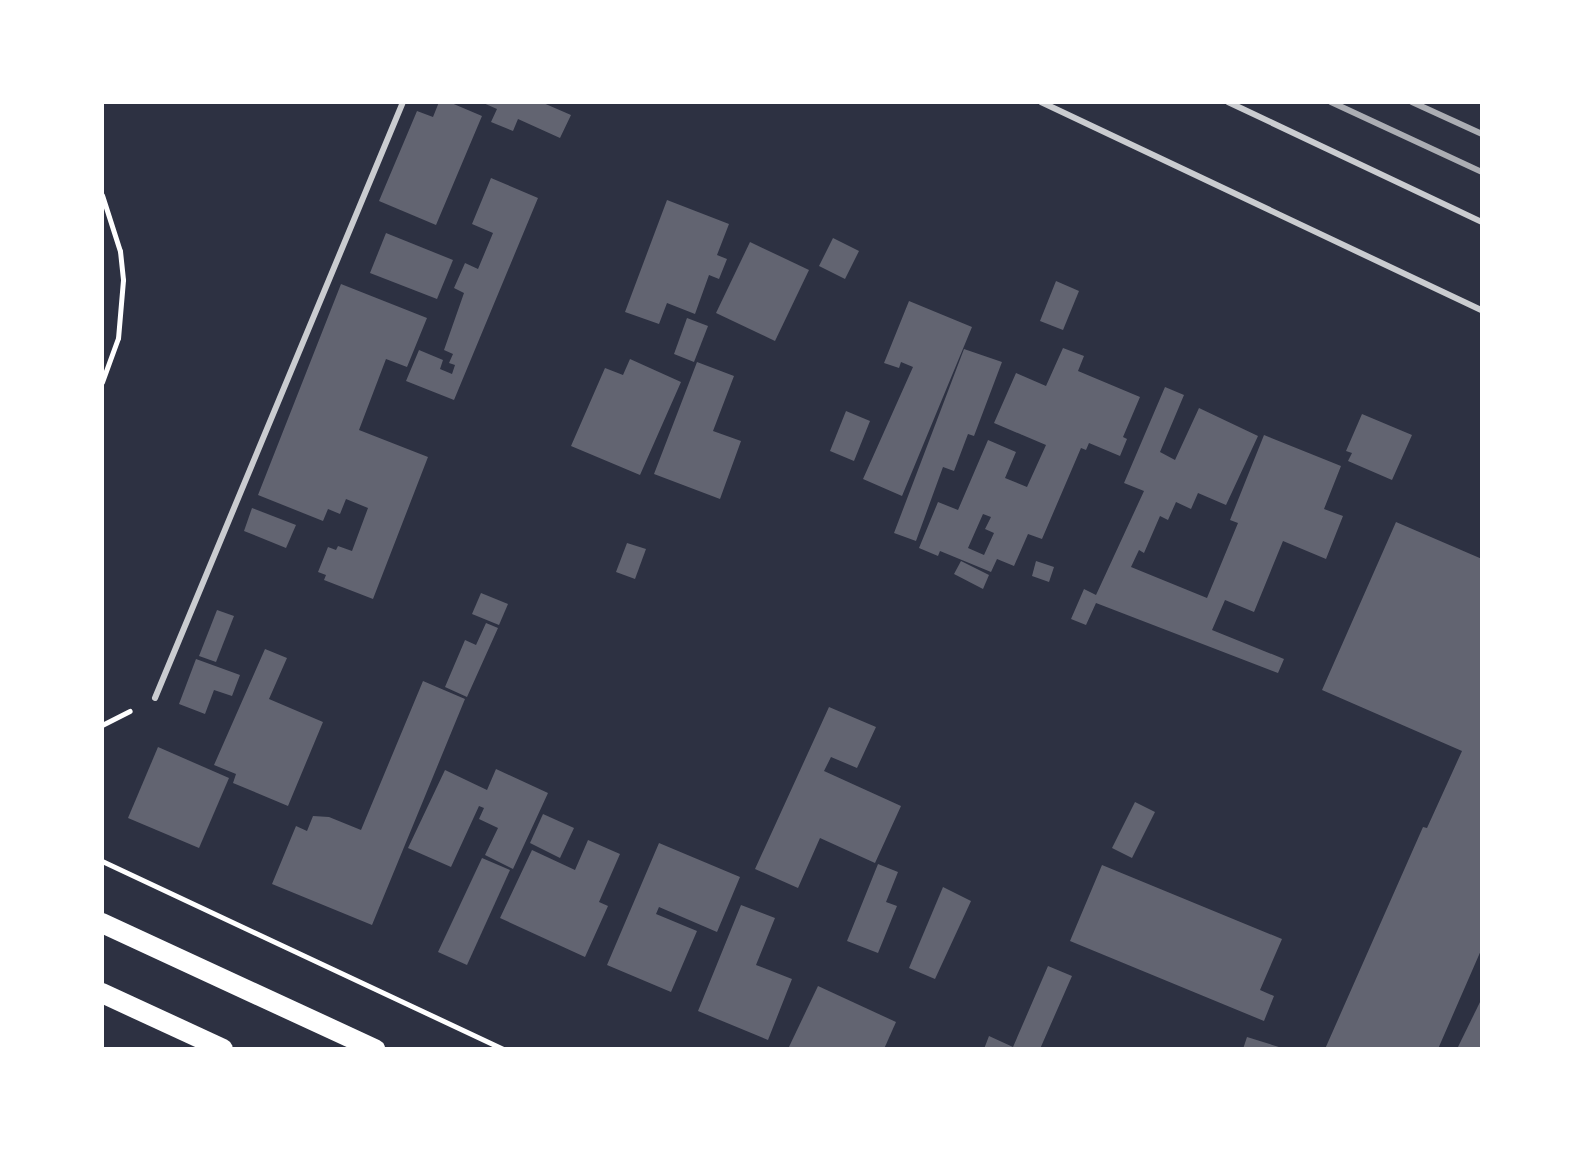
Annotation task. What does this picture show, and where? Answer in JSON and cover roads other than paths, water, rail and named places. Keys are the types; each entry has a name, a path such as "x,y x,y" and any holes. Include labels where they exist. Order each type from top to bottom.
{"main road":[{"path":"102,923 375,1049"},
{"path":"102,993 223,1049"}],"lane":[{"path":"155,698 403,102"},
{"path":"1041,102 1482,310"},
{"path":"1228,102 1482,222"}],"railway":[{"path":"1331,102 1482,172"},
{"path":"1412,102 1482,134"}]}
